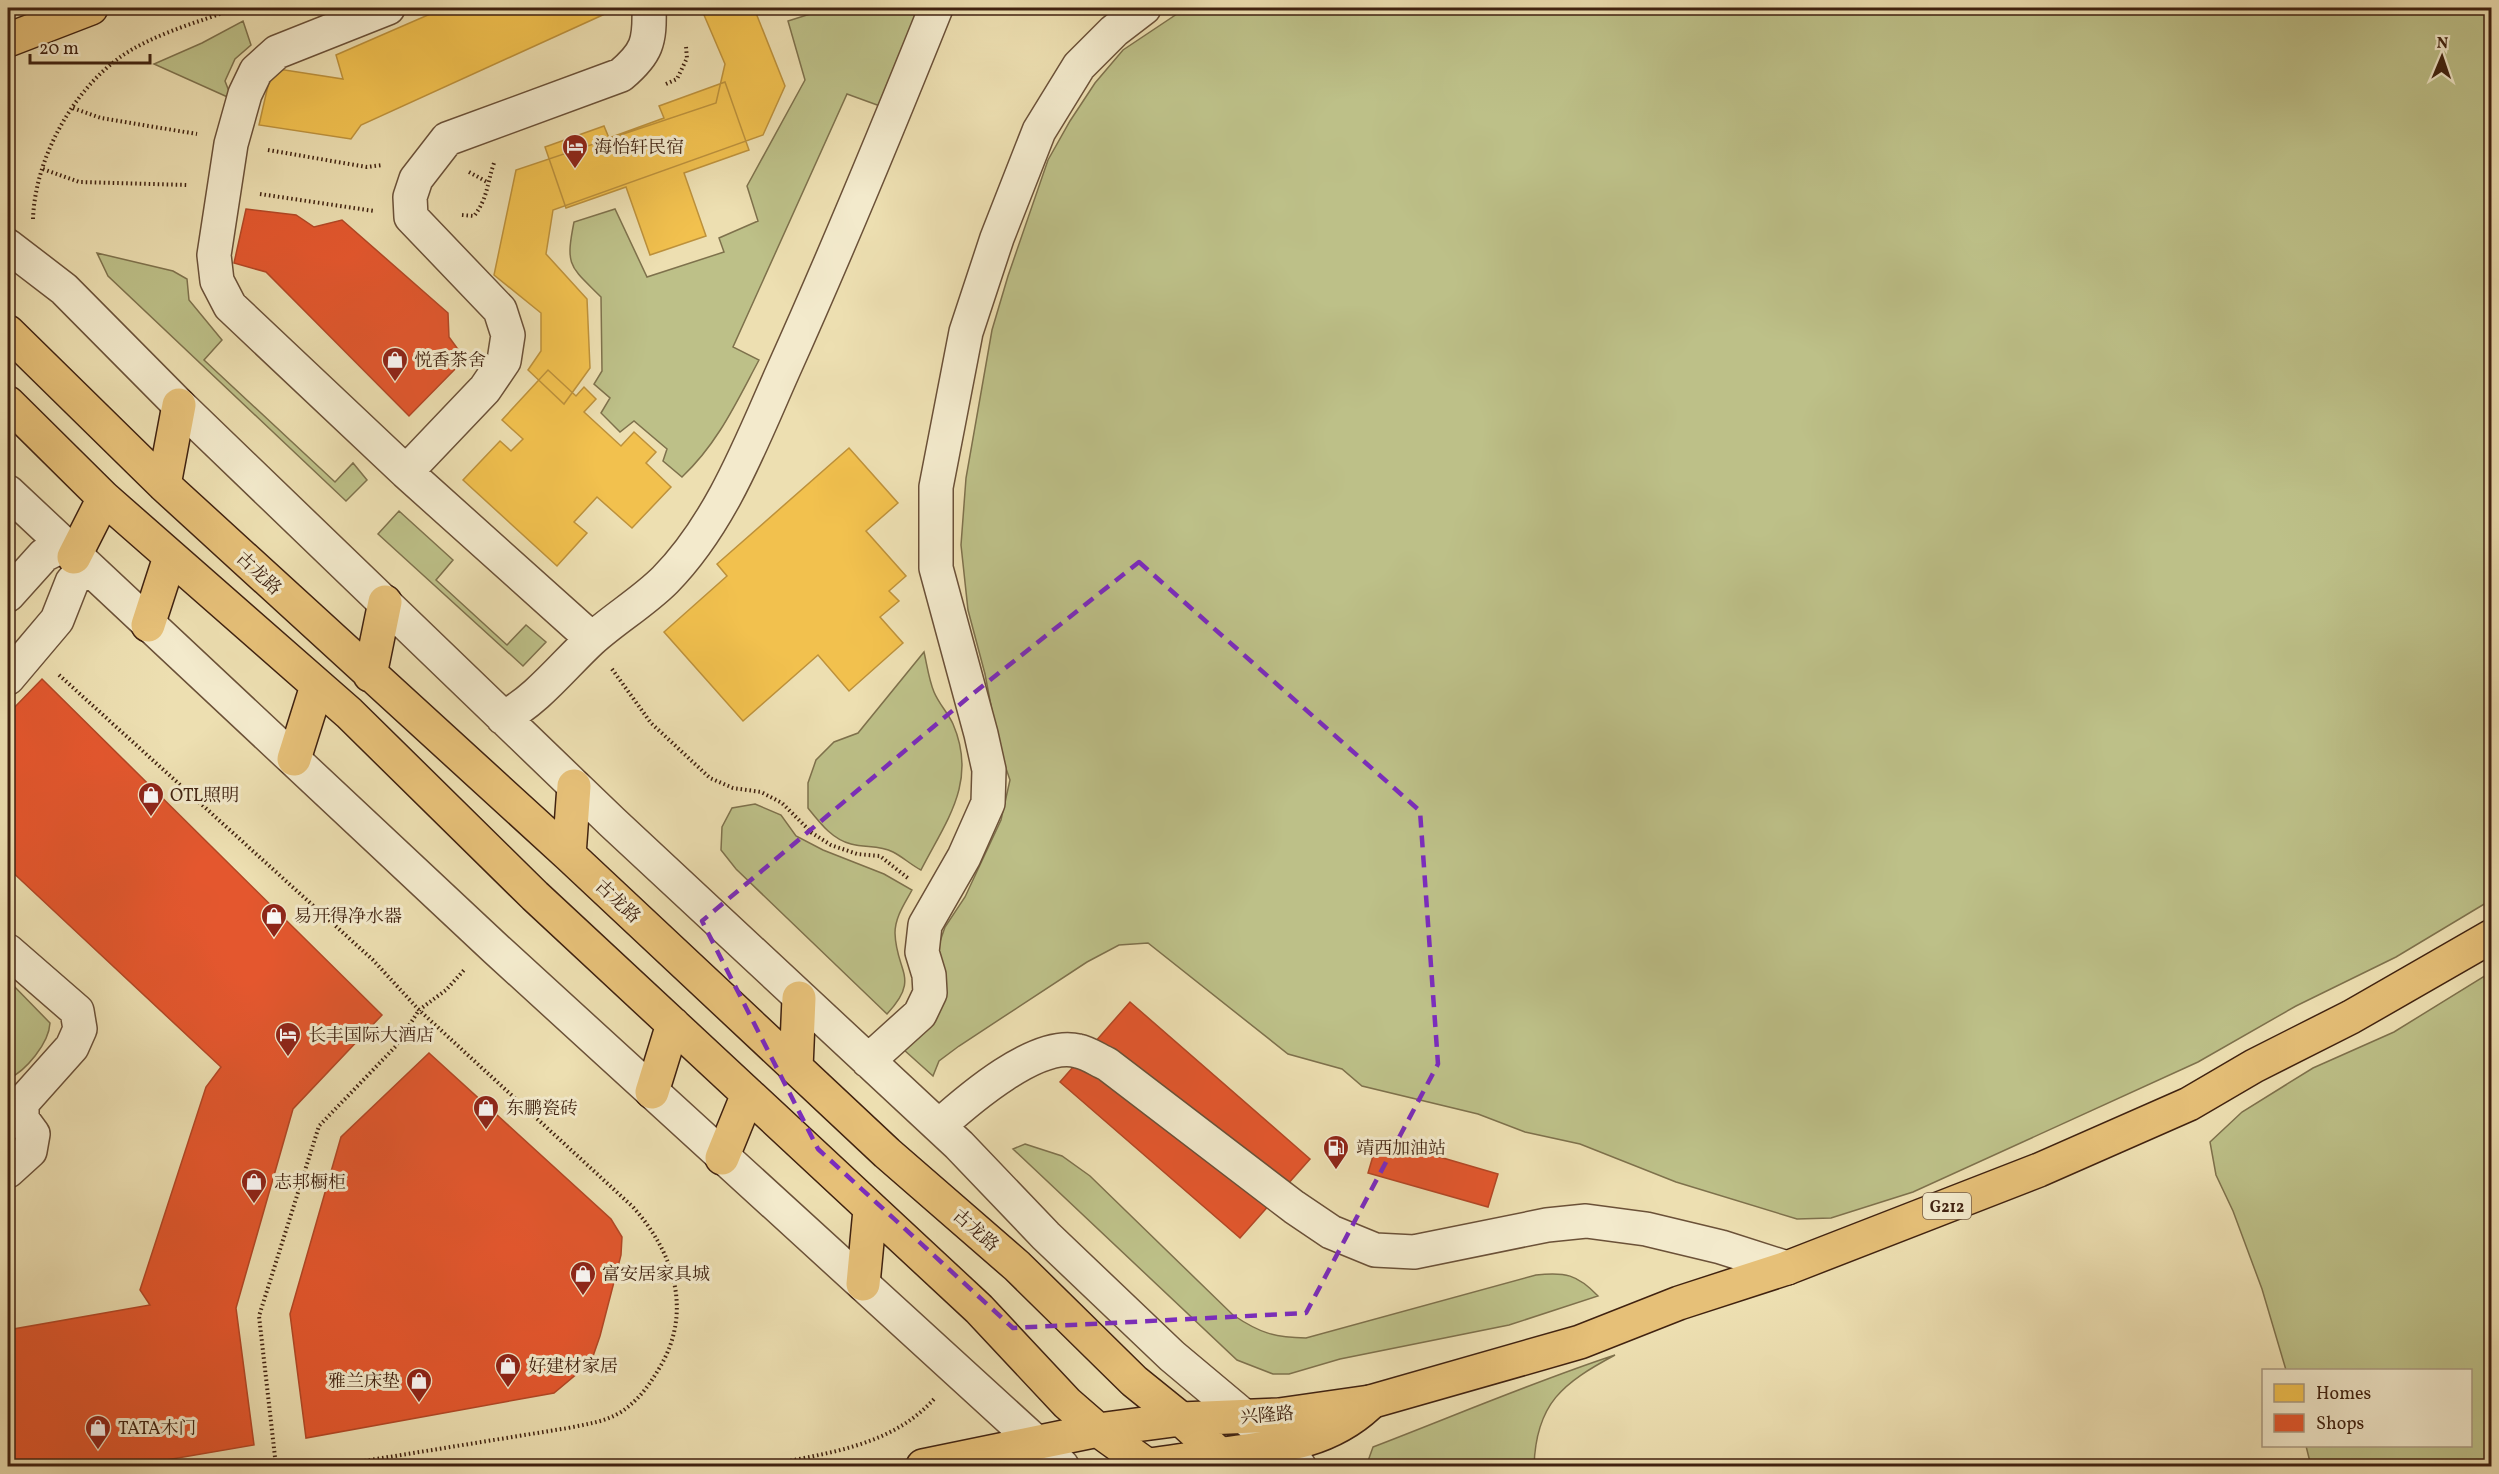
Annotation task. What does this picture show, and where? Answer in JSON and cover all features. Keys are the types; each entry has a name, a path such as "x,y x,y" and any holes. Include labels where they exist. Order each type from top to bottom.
{"main road":[{"path":"8,40 91,8"},
{"name":"古龙路","path":"8,332 164,485 569,855 887,1153 1017,1266 1134,1381 1226,1460"},
{"path":"8,403 104,498 350,713 535,896 870,1210 979,1308 1067,1403 1098,1430 1148,1466"},
{"path":"164,485 179,405"},
{"path":"74,556 104,498"},
{"path":"148,625 170,556"},
{"path":"370,675 385,602"},
{"path":"294,759 317,686"},
{"path":"569,855 574,786"},
{"name":"G212","path":"1370,1402 1580,1342 1679,1303 1788,1268 2039,1170 2189,1104 2254,1066 2351,1017 2492,936"},
{"path":"796,1068 799,998"},
{"path":"652,1092 673,1024"},
{"path":"722,1158 748,1094"},
{"path":"863,1284 870,1210"},
{"name":"兴隆路","path":"923,1467 1098,1430 1181,1419 1246,1418 1370,1402"},
{"name":"兴隆路","path":"1139,1467 1288,1457 1313,1437 1349,1422 1370,1402"}],"street":[{"path":"388,8 277,52 256,71 244,94 231,144 214,255 217,281 230,306 406,472 592,639"},
{"path":"406,472 485,389 504,361 508,335 500,310 411,217 410,197 416,179 428,160 447,139 621,75 641,58 650,35 650,8"},
{"path":"503,718 518,710 592,639 665,580 721,502 753,438 843,234 936,8"},
{"path":"868,1061 920,1014 930,993 929,975 922,952 925,925 978,829 988,802 989,770 981,734 936,568 936,488 966,332 997,238 1039,131 1079,66 1114,31 1144,8"},
{"path":"8,246 64,289 179,405 574,786 939,1126 1046,1236 1172,1356 1246,1418 1288,1457"},
{"path":"8,492 722,1158 1062,1467"},
{"path":"8,595 44,555 74,556"},
{"path":"8,678 57,620 72,582 74,556"},
{"path":"8,951 77,1011 80,1029 72,1047 34,1086 15,1101 22,1119 33,1134 30,1151 8,1172"},
{"path":"939,1126 982,1090 1012,1069 1046,1053 1076,1050 1107,1064 1294,1207 1331,1232 1376,1250 1414,1252 1548,1225 1586,1221 1646,1229 1721,1247 1788,1268"}],"path":[{"path":"33,225 33,202 55,138 92,81 120,57 155,40 237,8"},
{"path":"74,108 101,118 222,139 231,144 367,167 428,160 456,161 487,182"},
{"path":"592,639 651,723 710,778 733,788 761,792 782,803 812,833 840,848 880,856 939,900"},
{"path":"33,650 373,960 418,1010 633,1207 653,1230 666,1255 673,1277 676,1314 671,1350 651,1384 621,1412 600,1422 333,1467"},
{"path":"276,1467 259,1316 318,1126 396,1046 418,1010 446,990"}],"highlighted area":[{"path":"1139,562 1420,811 1438,1064 1306,1313 1013,1328 818,1149 702,921 970,696"}],"green space":[{"path":"829,8 921,8 880,106 847,94 733,347 759,360 716,436 682,477 663,461 667,449 634,421 620,432 601,413 610,398 594,384 602,371 601,297 582,279 572,265 570,248 574,222 615,209 647,277 724,252 719,238 758,221 747,186 805,80 788,21"},
{"path":"1186,8 2491,8 2491,900 2396,957 2296,1006 2198,1062 1913,1192 1831,1218 1797,1219 1676,1182 1580,1144 1525,1132 1478,1114 1362,1086 1342,1069 1288,1054 1148,943 1119,945 1087,962 959,1046 939,1061 933,1076 903,1049 945,927 965,897 1001,820 1010,780 999,748 985,674 968,610 961,545 966,478 992,330 1048,160 1070,121 1095,83 1123,50"},
{"path":"243,21 251,45 235,59 225,81 232,99 154,64 202,43"},
{"path":"97,253 173,271 187,279 189,300 222,340 204,360 335,482 353,463 367,480 346,501 108,276"},
{"path":"399,511 453,560 436,580 507,645 526,625 546,642 523,666 378,534"},
{"path":"924,652 934,692 953,724 960,745 962,764 956,800 921,870 888,850 844,842 832,834 808,808 808,783 816,760 834,742 858,733"},
{"path":"755,804 781,815 796,836 823,850 884,874 912,890 895,927 896,946 905,983 903,992 887,1014 736,869 721,850 722,827 732,808"},
{"path":"2491,972 2491,1466 2311,1466 2306,1447 2472,1447 2472,1369 2286,1369 2262,1289 2233,1211 2216,1175 2210,1142 2242,1112 2313,1068 2394,1032"},
{"path":"8,980 50,1023 46,1039 35,1056 22,1070 8,1079"},
{"path":"1025,1144 1062,1156 1090,1176 1233,1315 1267,1333 1284,1337 1306,1338 1536,1275 1570,1276 1584,1283 1598,1296 1509,1325 1340,1359 1289,1374 1273,1374 1237,1360 1013,1149"},
{"path":"1615,1355 1581,1375 1556,1397 1540,1426 1534,1466 1370,1466 1368,1461 1373,1447"}],"building: Homes":[{"path":"444,8 605,8 607,13 361,125 351,139 259,125 272,68 343,79 336,55"},
{"path":"701,8 754,8 785,86 763,135 553,210 546,254 587,299 590,368 564,404 528,370 541,351 541,313 494,275 516,170 716,103 725,64"},
{"path":"725,82 749,150 684,173 706,236 650,255 626,187 566,208 545,147 604,126 609,138 664,118 659,106"},
{"path":"548,370 576,396 584,387 596,399 584,412 621,446 634,432 656,452 646,463 671,487 632,528 597,497 574,522 587,533 557,566 463,480 500,441 511,451 523,439 502,420"},
{"path":"849,448 898,503 866,531 906,576 889,591 899,601 880,617 903,643 849,691 818,655 743,721 664,632 727,576 717,564"}],"building: Shops":[{"path":"246,209 296,215 314,227 342,220 448,313 449,337 465,359 409,416 266,272 234,263"},
{"path":"42,679 382,1015 293,1109 236,1308 254,1445 131,1466 8,1466 8,1330 150,1305 140,1290 206,1087 221,1067 8,868 8,714"},
{"path":"1130,1002 1310,1159 1240,1238 1060,1082"},
{"path":"429,1053 611,1219 622,1237 621,1255 600,1336 591,1362 554,1393 306,1438 290,1314 341,1137"},
{"path":"1378,1139 1498,1174 1488,1207 1368,1173"}],"place":[{"name":"海怡轩民宿","path":"575,170"},
{"name":"悦香茶舍","path":"395,383"},
{"name":"OTL照明","path":"151,818"},
{"name":"易开得净水器","path":"274,939"},
{"name":"长丰国际大酒店","path":"288,1058"},
{"name":"东鹏瓷砖","path":"486,1131"},
{"name":"靖西加油站","path":"1336,1171"},
{"name":"志邦橱柜","path":"254,1205"},
{"name":"富安居家具城","path":"583,1297"},
{"name":"好建材家居","path":"508,1389"},
{"name":"雅兰床垫","path":"419,1404"},
{"name":"TATA木门","path":"98,1451"}]}
